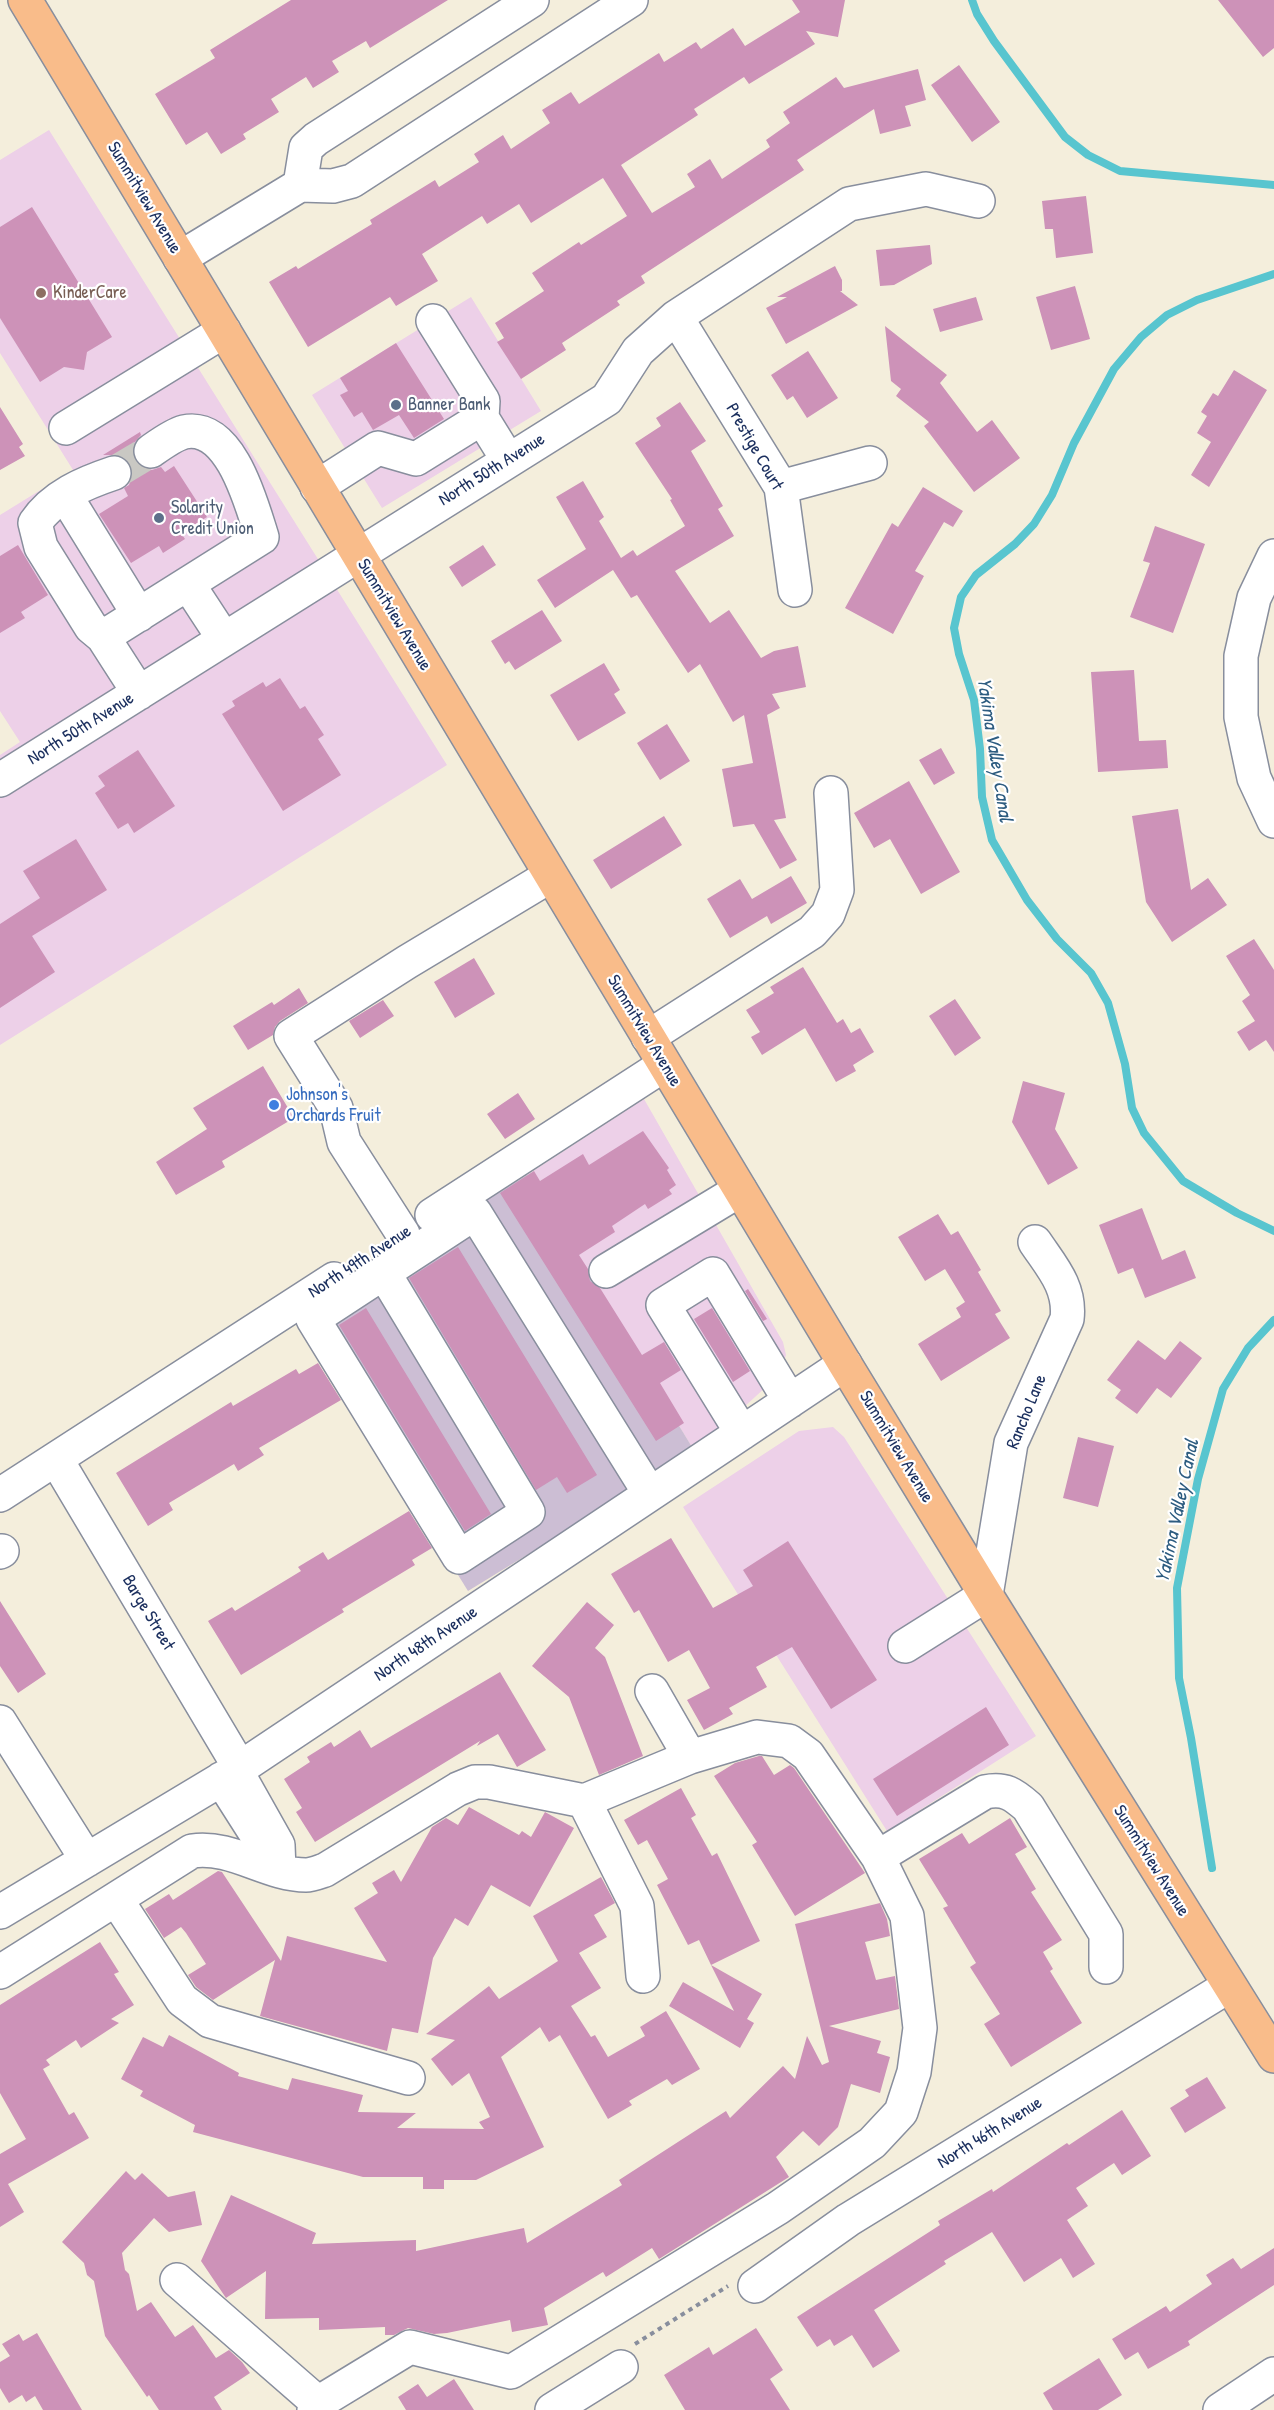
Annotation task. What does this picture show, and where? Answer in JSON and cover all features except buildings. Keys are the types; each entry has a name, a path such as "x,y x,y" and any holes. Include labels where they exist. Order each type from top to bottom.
{"main road":[{"name":"Summitview Avenue","path":"25,0 845,1364 986,1595 1274,2056"}],"street":[{"path":"300,186 306,148 316,139 532,0"},
{"path":"180,258 300,186 333,186 351,181 631,0"},
{"name":"North 50th Avenue","path":"0,780 607,399 638,351 676,317 849,204 926,189 978,201"},
{"name":"Prestige Court","path":"676,317 781,487 795,590"},
{"path":"433,321 483,401 482,418 508,460"},
{"path":"66,428 224,332"},
{"path":"317,487 378,448 416,459 482,418"},
{"path":"103,637 262,537 249,496 233,461 212,439 202,433 184,432 151,451"},
{"path":"781,487 870,463"},
{"path":"114,473 93,480 44,509 35,523 36,532 41,547 91,627 103,637 139,693"},
{"path":"65,495 139,615"},
{"path":"1274,556 1254,598 1241,656 1241,717 1254,778 1274,821"},
{"path":"188,584 224,639"},
{"path":"648,1037 812,932 828,914 837,890 831,793"},
{"path":"404,1234 344,1142 336,1108 291,1036 406,962 550,876"},
{"name":"North 49th Avenue","path":"0,1495 664,1065"},
{"path":"606,1271 740,1190"},
{"path":"384,1273 528,1512 459,1557 313,1319 475,1213 650,1494"},
{"name":"Rancho Lane","path":"986,1595 1011,1443 1067,1318 1069,1302 1060,1280 1035,1242"},
{"path":"742,1433 663,1305 713,1274 790,1401"},
{"name":"North 48th Avenue","path":"0,1912 231,1773 845,1364"},
{"name":"Barge Street","path":"56,1459 231,1773 279,1870"},
{"path":"519,1518 548,1563"},
{"path":"905,1646 986,1595"},
{"path":"652,1691 690,1757"},
{"path":"0,1722 87,1860"},
{"path":"0,1972 192,1851 203,1849 222,1852 279,1870 307,1875 325,1870 458,1789 475,1782 489,1782 584,1801 690,1757 757,1737 789,1741 808,1755 878,1857 907,1916 920,2028 914,2072 901,2112 872,2143 778,2208 511,2372 410,2347 316,2407 177,2280"},
{"path":"878,1857 985,1792 1000,1789 1016,1797 1028,1807 1106,1934 1106,1967"},
{"path":"584,1801 638,1906 643,1976"},
{"path":"116,1899 182,2000 210,2021 408,2078"},
{"name":"North 46th Avenue","path":"758,2284 848,2220 1229,1986"},
{"path":"778,2208 805,2251"},
{"path":"552,2410 621,2367"},
{"path":"1234,2406 1274,2374"}],"path":[{"path":"621,2367 614,2357 753,2270 758,2284"}],"shaded area":[{"path":"49,130 447,765 0,1045 0,755 20,742 0,711 0,515 73,470 0,353 0,160"},
{"path":"471,297 541,411 382,508 312,395"},
{"path":"644,1099 783,1342 786,1355 779,1375 695,1452 527,1175"},
{"path":"527,1175 695,1452 468,1591 298,1317"},
{"path":"833,1427 844,1437 1036,1736 887,1831 683,1507 799,1431"}],"waterway":[{"name":"Yakima Valley Canal","path":"972,0 977,14 994,41 1065,137 1088,155 1120,171 1274,185"},
{"name":"Yakima Valley Canal","path":"1274,274 1197,300 1167,315 1141,337 1114,369 1074,443 1052,495 1034,524 1015,544 976,575 961,597 954,628 959,654 974,700 980,749 982,797 992,840 1027,900 1057,939 1091,973 1108,1003 1125,1064 1132,1108 1144,1133 1183,1181 1237,1213 1274,1231"},
{"name":"Yakima Valley Canal","path":"1212,1868 1179,1678 1177,1588 1198,1479 1223,1389 1248,1348 1274,1320"}],"tunnel":[{"path":"114,473 151,451"}],"place":[{"name":"KinderCare","path":"41,293"},
{"name":"Banner Bank","path":"396,405"},
{"name":"Solarity Credit Union","path":"159,518"},
{"name":"Johnson's Orchards Fruit","path":"274,1105"}]}
